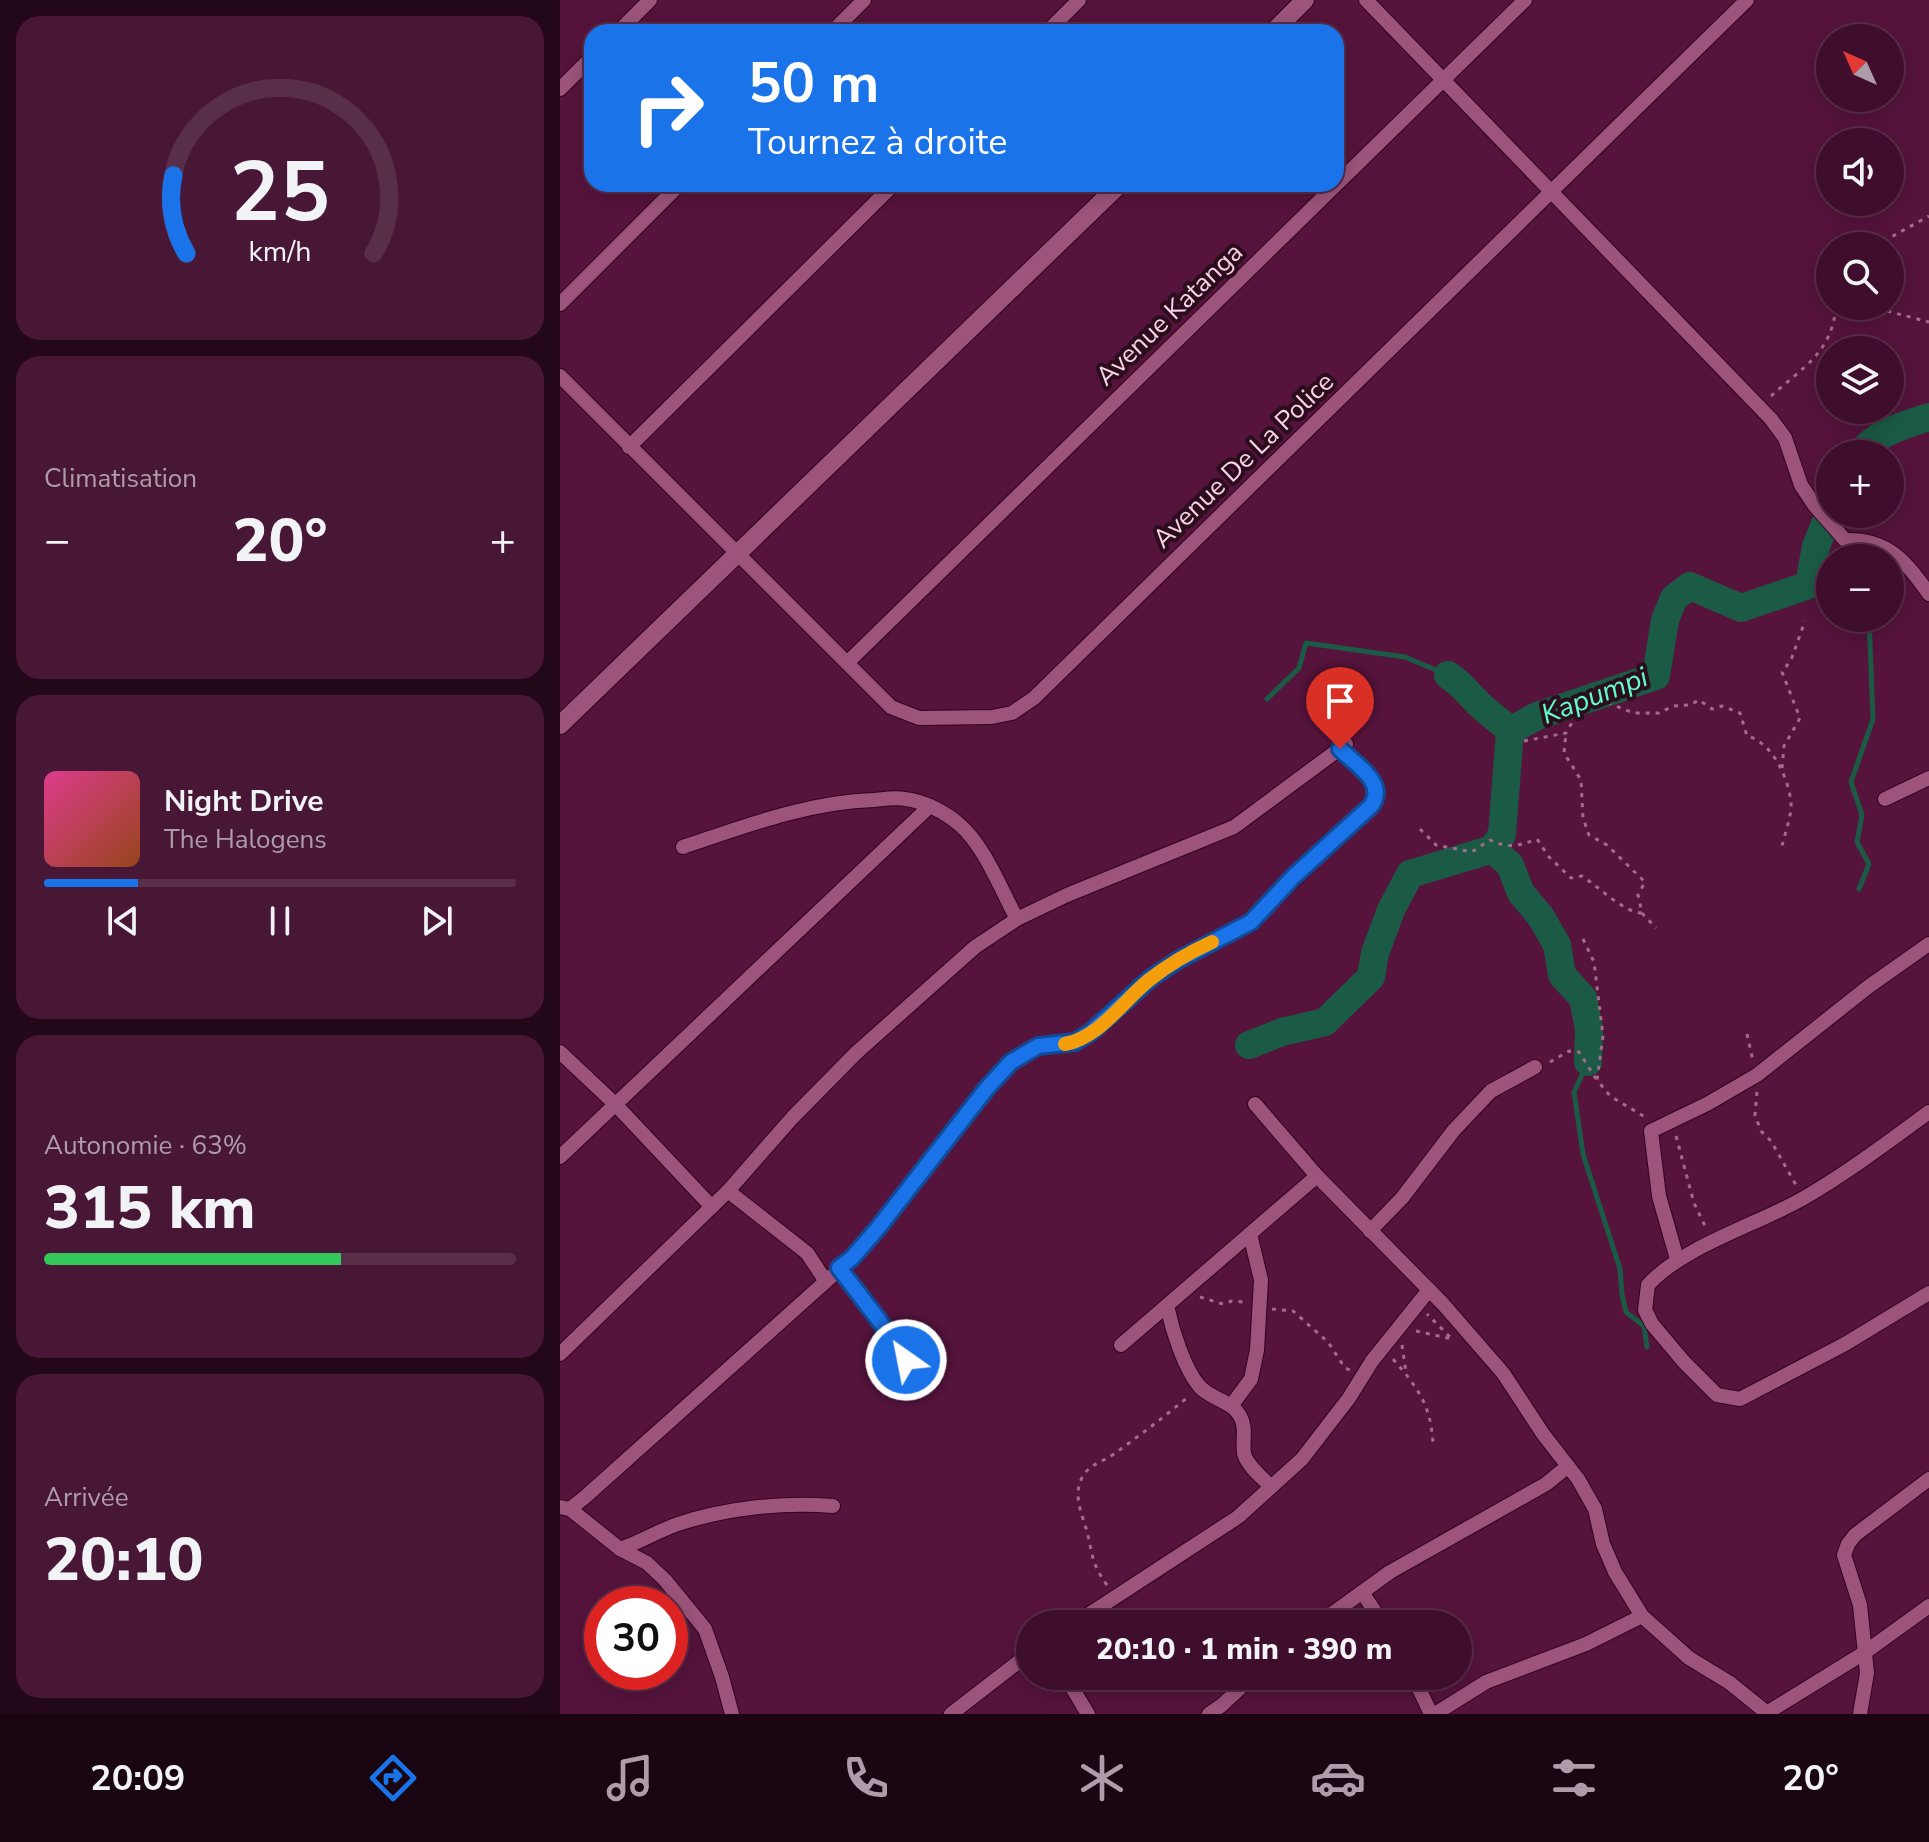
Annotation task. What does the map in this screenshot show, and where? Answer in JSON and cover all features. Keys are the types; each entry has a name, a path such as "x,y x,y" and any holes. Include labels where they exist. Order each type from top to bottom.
{"street":[{"path":"626,24 650,0"},
{"path":"840,24 864,0"},
{"path":"1055,24 1079,0"},
{"path":"1281,24 1305,0"},
{"path":"1366,0 1759,406 1785,438 1801,485 1845,540 1872,542 1889,549 1910,568 1929,594"},
{"name":"Avenue Katanga","path":"1344,178 1525,0"},
{"name":"Avenue De La Police","path":"560,376 891,707 919,718 992,717 1012,713 1023,707 1747,0"},
{"path":"560,89 584,65"},
{"path":"560,304 672,192"},
{"path":"629,447 886,192"},
{"path":"560,725 1112,192"},
{"name":"Avenue Katanga","path":"847,663 1329,192"},
{"path":"560,1354 728,1191 792,1118 856,1053 975,947 1017,919 1067,895 1234,827 1344,746 1375,783 1376,795 1371,806 1293,877 1251,922 1178,960 1151,978 1091,1032 1075,1042 1038,1046 1011,1062 852,1258 703,1392 565,1508 620,1549 647,1563 705,1629 728,1712"},
{"path":"1885,799 1929,778"},
{"path":"683,847 775,817 846,801 905,799 930,806 950,818 970,837 982,853 1017,919"},
{"path":"560,1157 930,806"},
{"path":"1677,1259 1659,1196 1651,1131 1757,1075 1868,987 1929,944"},
{"path":"560,1052 615,1104 712,1207"},
{"path":"1370,1231 1402,1198 1454,1130 1491,1091 1535,1067"},
{"path":"1255,1104 1317,1176 1429,1290 1503,1373 1543,1434 1578,1479 1595,1509 1603,1544 1615,1572 1642,1616 1689,1658 1730,1683 1766,1714 1864,1653 1929,1606"},
{"path":"1929,1112 1805,1197 1677,1259 1648,1285 1645,1310 1652,1324 1684,1362 1717,1395 1740,1399 1929,1295"},
{"path":"1121,1345 1317,1176"},
{"path":"728,1191 807,1253 825,1280"},
{"path":"1231,1406 1251,1379 1257,1350 1261,1280 1250,1234"},
{"path":"839,1268 906,1360"},
{"path":"1097,1610 1238,1517 1302,1459 1383,1347 1429,1290"},
{"path":"1167,1306 1191,1375 1213,1398 1239,1413 1246,1458 1271,1487"},
{"path":"1337,1610 1432,1547 1546,1484 1568,1466"},
{"path":"1860,1714 1867,1673 1860,1605 1844,1555 1848,1544 1866,1525 1929,1479"},
{"path":"620,1549 679,1524 715,1514 802,1503 833,1506"},
{"path":"1362,1592 1374,1610"},
{"path":"1420,1690 1433,1714 1486,1682 1586,1644 1642,1616"},
{"path":"951,1714 1016,1664"},
{"path":"1073,1690 1088,1714"},
{"path":"1209,1714 1237,1690"}],"path":[{"path":"1900,232 1929,216"},
{"path":"1904,315 1929,322"},
{"path":"1759,406 1825,346 1832,334 1834,320"},
{"path":"1781,772 1784,746 1800,718 1782,672 1791,660 1805,621"},
{"path":"1656,928 1642,913 1638,895 1645,882 1607,845 1589,835 1583,818 1581,780 1564,753 1566,733 1578,712 1602,700 1633,713 1659,713 1699,700 1712,709 1722,706 1740,713 1747,736 1756,738 1775,756 1781,772 1791,804 1782,846"},
{"path":"1524,741 1566,733"},
{"path":"1420,829 1436,845 1472,852 1490,840 1504,847 1537,839 1549,857 1571,878 1582,876 1632,913 1642,913"},
{"path":"1583,939 1594,962 1603,1036 1597,1080"},
{"path":"1747,1034 1757,1075 1755,1115 1761,1131 1771,1141 1794,1184 1805,1197"},
{"path":"1535,1067 1569,1051 1579,1052 1610,1096 1664,1124 1699,1214 1717,1241"},
{"path":"1406,1373 1400,1327 1452,1339 1418,1305"},
{"path":"1383,1347 1424,1398 1432,1422 1433,1444"},
{"path":"1116,1598 1091,1561 1080,1512 1078,1489 1081,1478 1088,1468 1109,1457 1200,1387"}],"waterway":[{"name":"Kapumpi","path":"1874,440 1929,417"},
{"name":"Kapumpi","path":"1448,675 1510,731 1537,716 1656,676 1665,620 1674,598 1690,586 1741,608 1809,585 1816,546 1823,528"},
{"path":"1859,889 1869,864 1857,842 1862,815 1851,782 1873,719 1870,632"},
{"path":"1267,699 1299,668 1306,643 1405,657 1448,675"},
{"path":"1510,731 1502,834 1493,849 1510,865 1521,893 1541,917 1557,945 1562,975 1583,998 1589,1029 1588,1062"},
{"path":"1249,1045 1282,1032 1325,1022 1371,977 1375,953 1391,910 1410,874 1493,849"},
{"path":"1588,1062 1574,1092 1583,1154 1620,1269 1626,1312 1644,1326 1647,1347"}],"slow traffic":[{"path":"1065,1044 1091,1032 1151,978 1212,942"}],"route":[{"path":"906,1360 839,1268 878,1228 987,1088 1011,1062 1038,1046 1075,1042 1110,1017 1151,978 1193,951 1251,922 1293,877 1371,806 1376,795 1375,783 1340,749"}]}
